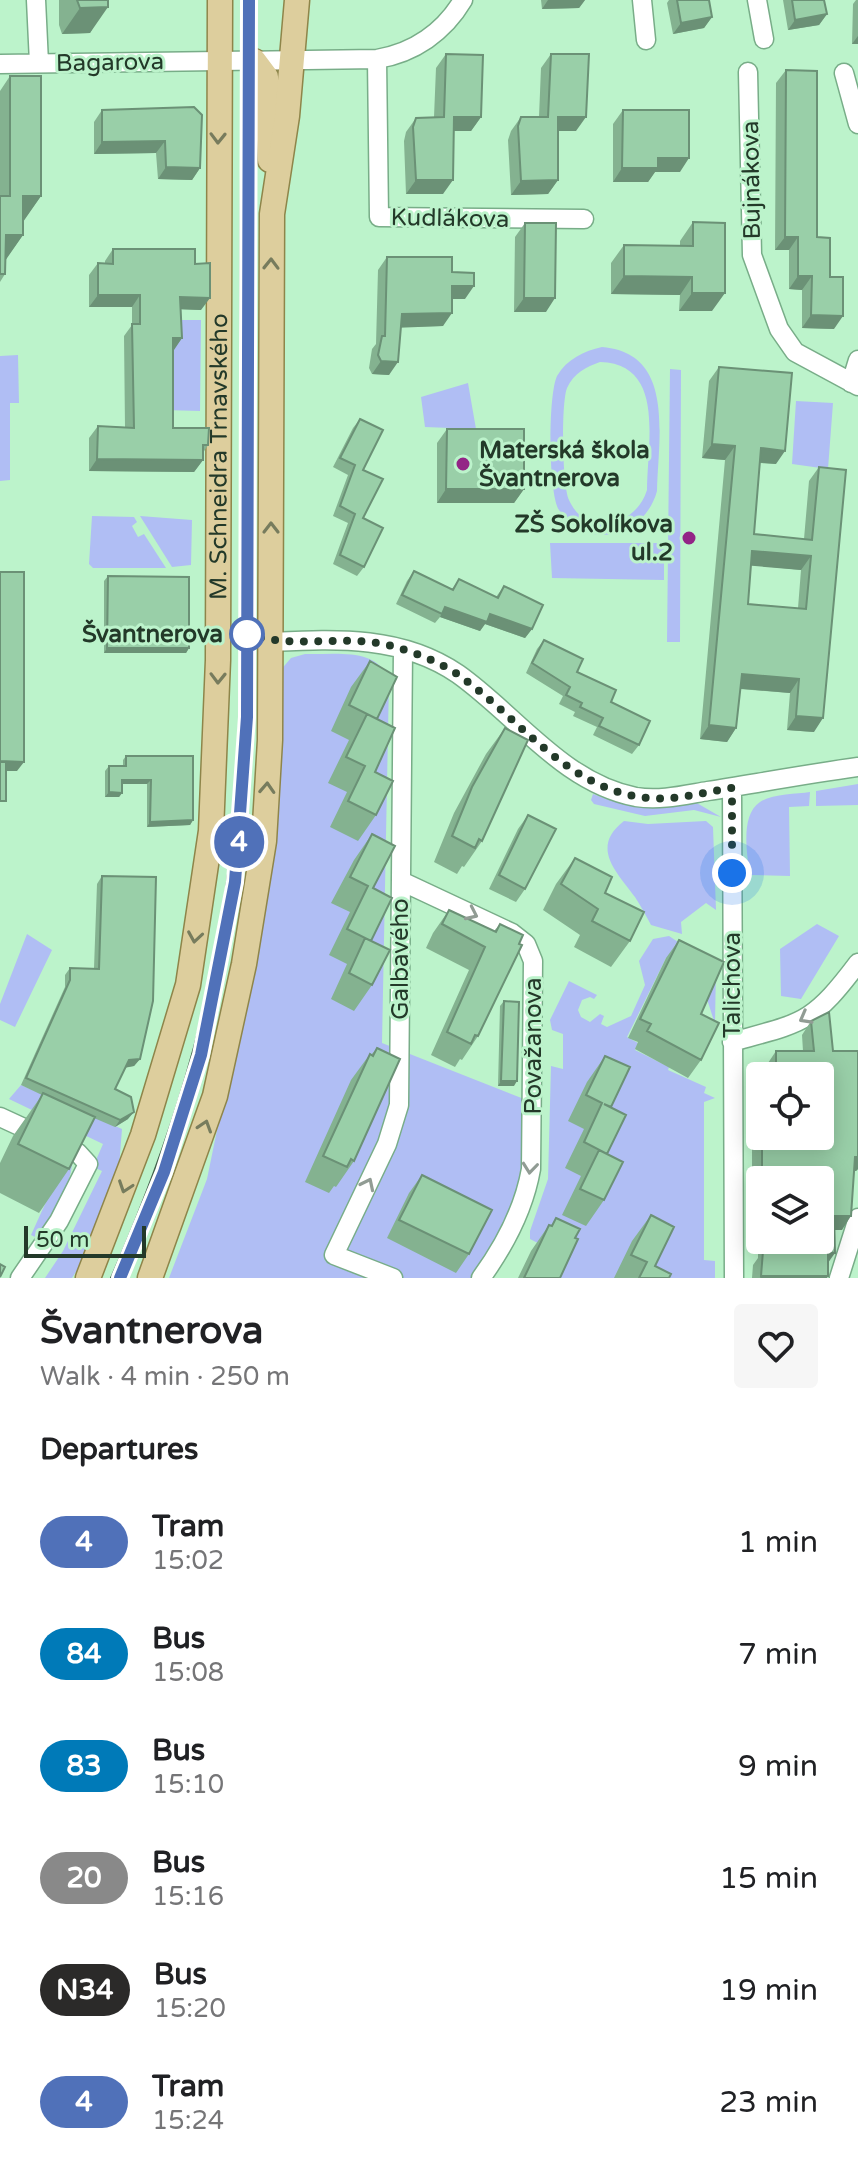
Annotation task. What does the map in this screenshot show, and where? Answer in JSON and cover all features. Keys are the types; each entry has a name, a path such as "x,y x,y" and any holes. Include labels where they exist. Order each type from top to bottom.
{"main road":[{"name":"M. Schneidra Trnavského","path":"88,1278 143,1135 188,985 211,831 218,660 220,0"},
{"path":"272,214 297,0"},
{"path":"150,1278 215,1096 244,964 264,841 270,642 272,214 266,77 254,61"}],"street":[{"path":"36,0 39,63"},
{"name":"Bagarova","path":"0,64 377,59 405,52 431,37 450,20 463,0"},
{"path":"642,0 646,40"},
{"path":"757,0 764,39"},
{"name":"Kudlákova","path":"377,59 379,217 584,219"},
{"name":"Bujnákova","path":"748,72 752,255 779,329 795,352 855,384"},
{"path":"844,73 858,124"},
{"path":"855,384 858,360"},
{"path":"270,642 354,639 403,649 458,675 567,765 600,785 636,797 658,799 858,767"},
{"name":"Galbavého","path":"393,1278 334,1255 387,1144 399,1105 403,649"},
{"name":"Talichova","path":"732,788 734,1278"},
{"name":"Považanova","path":"401,881 512,933 526,944 533,961 534,1097 529,1181 516,1220 481,1278"},
{"path":"732,1042 810,1017 824,1007 858,963"},
{"path":"0,1117 78,1153 88,1164 59,1221 20,1278"},
{"path":"839,1278 858,1218"}],"shaded area":[{"path":"171,320 201,320 200,411 164,410 164,350"},
{"path":"602,347 626,353 642,365 652,381 660,424 657,491 651,506 641,519 628,528 614,534 600,535 585,532 559,510 555,500 550,444 557,376 571,360","holes":["600,362 621,366 635,376 644,391 648,409 647,490 633,512 622,520 599,524 577,513 569,500 563,444 565,397 570,383 585,368"]},
{"path":"18,355 19,403 10,403 10,480 0,481 0,356"},
{"path":"670,369 681,370 680,642 667,642"},
{"path":"468,383 476,429 425,427 421,397"},
{"path":"796,401 833,403 828,469 792,464"},
{"path":"92,516 134,517 137,522 132,526 138,537 144,534 166,568 93,568 89,564"},
{"path":"140,516 192,520 191,565 172,567"},
{"path":"550,543 664,543 664,580 552,578"},
{"path":"305,654 342,654 365,658 383,669 389,680 382,1043 524,1099 522,1189 473,1278 169,1278 207,1179 271,867 279,672 291,658"},
{"path":"858,784 858,805 816,806 816,791"},
{"path":"810,792 809,806 789,807 790,876 750,875 746,836 754,808 771,797"},
{"path":"593,794 619,803 643,806 695,802 721,817 694,810 645,816 594,804 591,800"},
{"path":"624,821 648,824 706,821 713,827 716,910 706,903 681,922 682,934 651,925 610,860 609,841"},
{"path":"817,924 839,936 801,999 781,996 780,949"},
{"path":"27,934 52,950 15,1027 0,1020 0,1004"},
{"path":"669,936 716,967 715,1024 706,996 712,980 666,958 627,1037 638,1043 635,1050 669,1067 668,1070 706,1087 704,1093 715,1098 704,1102 704,1260 715,1261 715,1278 554,1278 561,1255 530,1239 548,1179 551,1066 563,1069 563,1034 552,1030 550,1020 569,981 597,995 594,999 582,1000 578,1010 581,1017 590,1022 600,1014 604,1016 601,1024 607,1027 631,1016 645,985 639,961 653,939"},
{"path":"21,1085 122,1129 118,1180 88,1253 72,1278 45,1278 63,1251 102,1171 93,1167 103,1144 9,1099"},
{"path":"65,1160 72,1164 64,1193 54,1214 35,1237 31,1235"}],"building":[{"path":"77,0 108,0 108,7 80,8"},
{"path":"677,0 709,0 712,17 681,23"},
{"path":"792,0 824,0 827,14 795,20"},
{"path":"446,54 483,55 481,117 454,117 453,180 416,180 413,127 416,118 444,117"},
{"path":"551,54 589,54 586,117 558,117 558,180 521,181 518,126 521,117 548,117"},
{"path":"786,70 817,71 817,237 830,238 830,277 843,277 843,316 811,315 812,276 798,276 798,237 785,237"},
{"path":"10,76 41,76 41,196 23,196 23,235 6,235 5,274 0,274 0,196 10,196"},
{"path":"194,107 202,115 200,168 166,167 165,141 102,142 102,110"},
{"path":"623,110 689,110 689,158 658,158 658,168 622,168"},
{"path":"693,222 725,223 725,293 692,293 692,277 624,276 624,245 693,246"},
{"path":"525,223 556,223 555,298 524,298"},
{"path":"113,249 195,249 195,264 210,263 210,298 180,297 182,338 173,338 173,428 209,428 208,445 203,445 203,460 97,459 98,426 134,428 132,324 140,324 140,295 98,295 98,263 113,264"},
{"path":"387,257 452,257 452,272 474,273 474,286 452,286 452,313 402,314 398,362 381,361 378,355 382,336 385,336"},
{"path":"719,367 792,373 785,451 761,448 754,534 812,540 819,467 846,470 823,718 796,716 799,679 742,674 736,728 709,725 735,446 712,444","holes":["752,551 811,556 806,609 748,604"]},
{"path":"360,419 383,430 363,470 383,479 363,518 383,528 364,567 340,555 355,514 340,506 355,465 340,458"},
{"path":"447,429 524,429 524,489 446,489"},
{"path":"414,571 453,590 459,579 498,598 504,586 543,605 532,629 490,614 487,622 445,607 442,614 402,595"},
{"path":"0,572 24,572 24,762 0,761"},
{"path":"108,576 189,577 189,648 107,648"},
{"path":"544,640 583,659 577,672 616,690 611,702 650,721 639,745 599,726 603,718 580,707 582,703 566,695 570,687 532,663"},
{"path":"370,661 397,677 377,719 349,705"},
{"path":"367,714 395,728 375,772 393,781 376,815 348,801 365,766 346,757"},
{"path":"505,728 528,740 482,841 479,839 475,848 452,836 472,787"},
{"path":"126,756 193,756 193,820 150,822 151,780 122,780 122,793 109,792 109,766 126,766"},
{"path":"0,762 6,762 6,801 0,801"},
{"path":"528,815 556,829 525,889 499,875"},
{"path":"372,834 395,846 373,888 392,898 371,941 347,929 368,886 350,877"},
{"path":"575,858 612,877 605,893 644,912 630,941 592,921 598,909 561,884"},
{"path":"102,876 156,877 153,1001 140,1059 129,1060 115,1089 131,1097 134,1112 120,1120 26,1078 70,980 70,968 99,969"},
{"path":"449,910 496,932 500,924 523,935 519,944 522,945 478,1036 475,1035 471,1044 447,1032 485,947 442,924"},
{"path":"365,938 390,950 372,985 349,973"},
{"path":"679,940 724,962 701,1014 719,1023 701,1060 647,1031 651,1024 640,1019"},
{"path":"504,1001 519,1002 517,1081 501,1081"},
{"path":"829,1012 833,1051 858,1051 858,1157 855,1157 851,1216 834,1216 834,1166 762,1166 762,1150 834,1150 834,1062 776,1062 776,1051 814,1051 811,1021"},
{"path":"377,1048 400,1059 354,1161 351,1159 347,1167 323,1156 370,1054 373,1056"},
{"path":"605,1056 630,1067 611,1107 604,1104 626,1115 607,1154 584,1142 602,1103 586,1095"},
{"path":"43,1093 95,1117 69,1169 18,1144"},
{"path":"599,1150 623,1162 604,1200 580,1189"},
{"path":"422,1175 492,1210 469,1254 399,1220"},
{"path":"651,1215 674,1227 655,1266 671,1274 669,1278 639,1278 647,1262 631,1255"},
{"path":"556,1218 580,1229 560,1278 524,1278 549,1225 552,1226"},
{"path":"763,1254 828,1254 828,1276 761,1276"}],"tram line":[{"path":"111,1278 152,1178 186,1076 212,973 229,866 237,763 240,658 241,0"},
{"name":"4","path":"120,1278 164,1172 201,1055 215,998 235,882 247,717 249,0"}],"place":[{"name":"Materská škola Švantnerova","path":"463,464"},
{"name":"ZŠ Sokolíkova ul.2","path":"689,538"},
{"name":"Švantnerova","path":"247,634"}],"route":[{"path":"247,634 270,642 354,639 390,645 430,660 458,675 575,771 620,793 658,799 732,788 732,873"}]}
